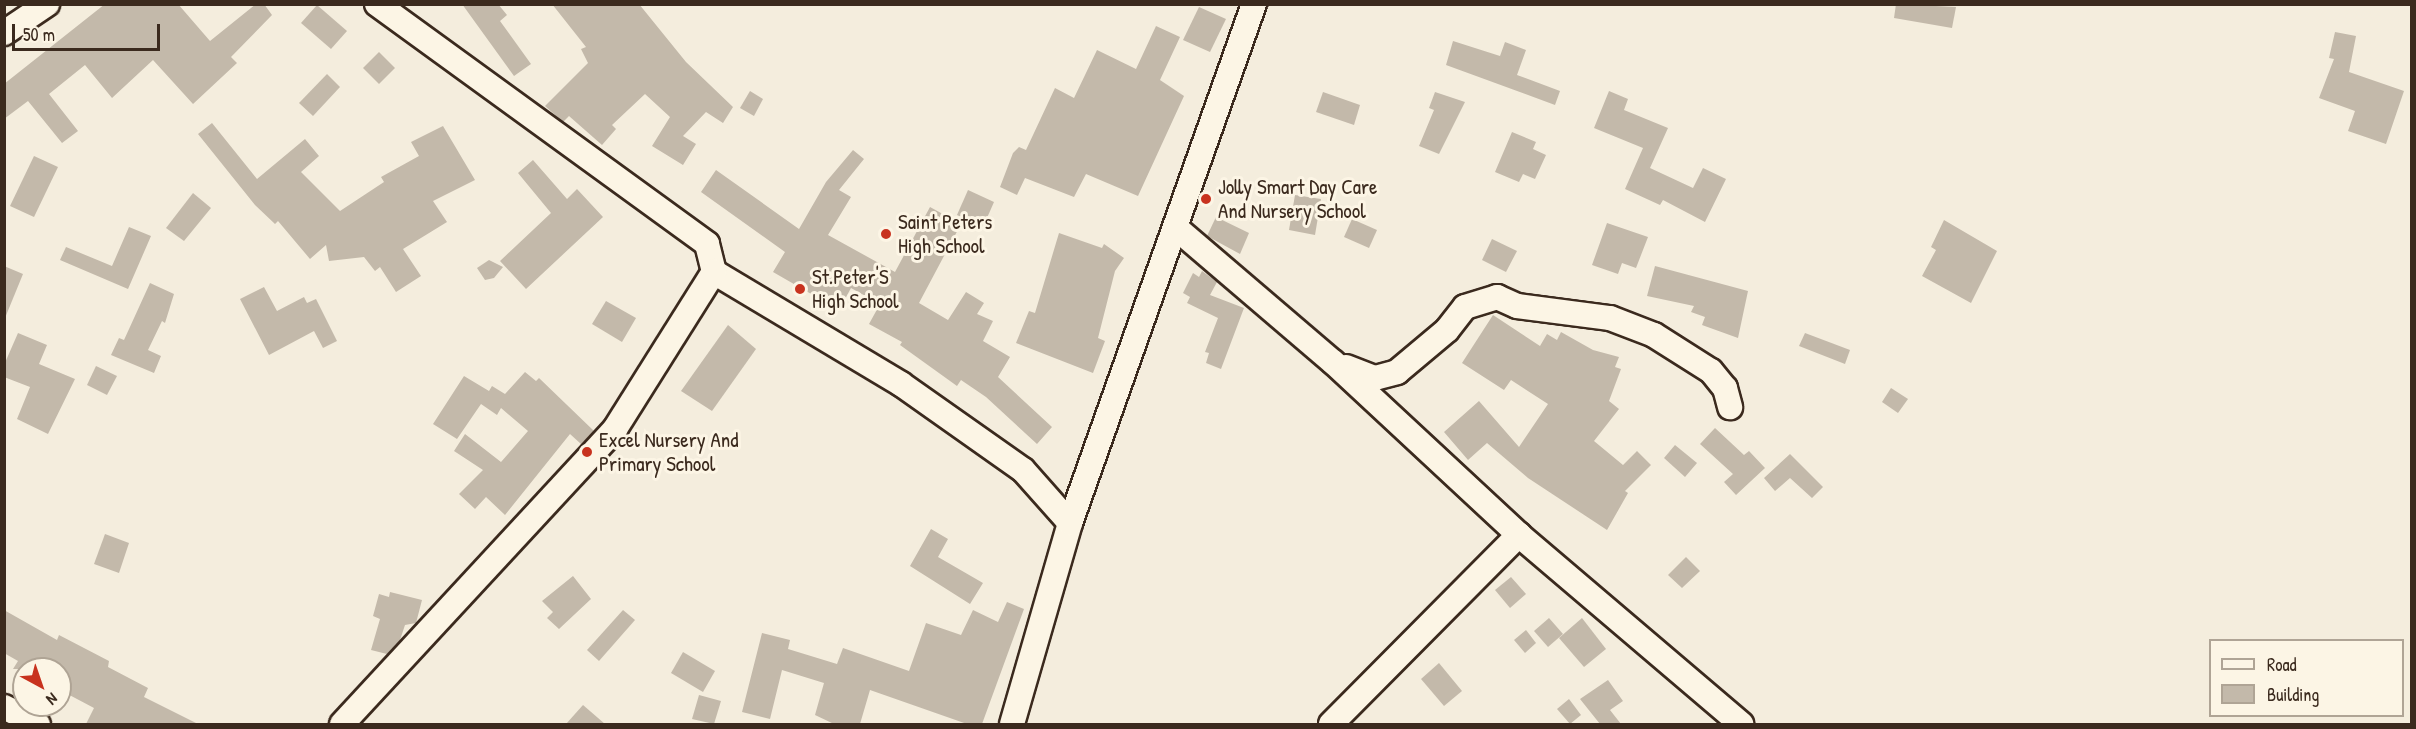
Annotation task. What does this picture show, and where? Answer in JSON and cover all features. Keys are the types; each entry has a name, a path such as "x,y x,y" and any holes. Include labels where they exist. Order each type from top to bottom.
{"street":[{"path":"4,33 47,4"},
{"path":"377,4 707,244 714,272 901,384 1023,470 1070,523"},
{"path":"1012,724 1070,523 1254,4"},
{"path":"1176,228 1333,362 1519,535 1741,724"},
{"path":"342,724 615,429 714,272"},
{"path":"1333,362 1375,378 1388,376 1447,330 1465,306 1497,297 1517,306 1610,318 1654,335 1711,371 1725,388 1730,407"},
{"path":"1331,724 1519,535"},
{"path":"4,707 38,724"}],"building":[{"path":"105,4 178,4 210,41 256,4 264,4 272,15 231,57 237,63 193,104 153,60 112,98 85,65 49,94 78,131 62,143 28,101 4,119 4,84"},
{"path":"462,4 498,4 507,15 500,21 531,64 514,76"},
{"path":"552,4 639,4 686,62 733,107 723,123 706,112 683,136 696,144 683,165 652,146 670,117 645,94 612,125 616,129 602,145 569,116 563,122 545,106 588,63 581,49 586,47"},
{"path":"1896,4 1956,7 1952,28 1894,18"},
{"path":"317,5 347,31 331,49 301,23"},
{"path":"1199,7 1226,19 1210,52 1183,40"},
{"path":"1156,26 1180,37 1160,80 1184,96 1138,196 1086,174 1074,197 1025,178 1017,195 1000,187 1013,153 1019,147 1026,150 1055,88 1074,98 1097,50 1136,69"},
{"path":"2335,32 2356,36 2349,72 2404,91 2386,144 2348,131 2355,111 2319,98 2334,59 2329,58"},
{"path":"1453,41 1500,56 1505,42 1526,50 1517,75 1560,91 1555,105 1446,65"},
{"path":"379,52 395,68 379,84 363,68"},
{"path":"327,74 340,87 313,116 299,103"},
{"path":"750,91 763,99 754,116 740,108"},
{"path":"1609,91 1628,99 1624,110 1668,128 1650,168 1693,188 1703,168 1726,179 1705,222 1663,200 1660,205 1625,189 1643,148 1594,128"},
{"path":"1323,92 1360,105 1354,125 1316,112"},
{"path":"1435,92 1465,102 1439,154 1419,146 1434,110 1429,108"},
{"path":"212,123 257,179 305,139 319,156 301,172 340,211 384,182 381,177 419,156 411,142 443,126 475,180 433,201 447,222 403,249 421,276 396,292 380,267 375,271 364,257 329,261 326,245 310,259 278,221 275,224 255,205 198,134"},
{"path":"1512,132 1536,142 1533,149 1546,155 1535,179 1523,174 1519,182 1495,172"},
{"path":"853,150 864,159 839,190 851,197 828,235 895,272 930,207 961,224 919,303 948,320 966,292 984,303 977,314 993,321 983,341 1010,357 998,377 1052,427 1037,444 986,397 961,380 957,386 900,345 902,342 869,324 880,304 851,288 839,310 773,272 785,252 701,192 716,170 799,229 826,182"},
{"path":"34,156 58,167 34,217 10,206"},
{"path":"533,160 567,199 577,189 603,217 526,289 500,261 551,213 518,173"},
{"path":"968,190 994,202 983,227 957,215"},
{"path":"193,193 211,208 184,241 166,228"},
{"path":"1295,195 1321,199 1315,235 1289,230"},
{"path":"1216,217 1249,233 1240,254 1207,236"},
{"path":"1352,219 1377,230 1369,248 1344,237"},
{"path":"1944,220 1997,251 1971,303 1922,276 1936,250 1931,247"},
{"path":"1607,223 1648,237 1636,268 1622,263 1618,274 1592,265"},
{"path":"129,227 151,236 128,289 60,260 66,247 112,266"},
{"path":"1059,233 1102,248 1104,244 1124,258 1115,271 1098,338 1105,341 1093,373 1016,343 1029,311 1035,313"},
{"path":"1492,239 1517,251 1506,272 1482,260"},
{"path":"489,260 503,267 494,278 485,280 477,268"},
{"path":"4,266 23,274 5,318 4,318"},
{"path":"1655,266 1748,291 1738,338 1702,325 1705,317 1691,312 1694,306 1647,296"},
{"path":"1202,271 1217,282 1210,295 1244,308 1221,369 1206,363 1209,353 1205,352 1218,318 1187,303 1190,297 1183,293 1193,273 1199,277"},
{"path":"150,283 174,294 165,323 162,321 148,350 161,356 154,373 111,355 119,338 124,340"},
{"path":"264,287 277,311 304,297 307,303 316,299 337,341 323,348 314,331 269,355 240,299"},
{"path":"606,301 636,318 622,342 592,324"},
{"path":"1493,315 1540,346 1547,334 1557,340 1561,332 1593,350 1619,357 1615,367 1621,369 1609,401 1619,409 1594,441 1623,465 1637,451 1651,465 1625,491 1628,493 1607,530 1528,478 1487,443 1468,460 1444,432 1479,401 1519,447 1548,404 1511,380 1504,390 1462,363"},
{"path":"728,325 756,349 712,411 681,391"},
{"path":"18,333 47,345 39,364 75,379 48,434 17,419 30,387 4,377 4,365"},
{"path":"1805,333 1850,350 1845,364 1799,346"},
{"path":"96,366 117,376 107,395 87,385"},
{"path":"525,372 536,381 539,378 594,431 581,444 570,434 505,515 486,497 475,509 459,494 483,470 454,451 465,434 501,462 528,431 501,408 497,415 481,404 457,439 433,424 464,376 489,391 492,386 505,394"},
{"path":"1891,388 1908,399 1898,413 1882,402"},
{"path":"1715,428 1744,455 1749,451 1765,468 1736,495 1724,482 1733,474 1700,444"},
{"path":"1675,445 1697,463 1685,477 1664,458"},
{"path":"1790,454 1823,487 1812,498 1790,478 1775,491 1764,478"},
{"path":"931,529 948,539 938,557 983,583 970,604 910,566"},
{"path":"105,534 129,543 119,573 94,564"},
{"path":"1686,557 1700,571 1682,588 1668,575"},
{"path":"573,576 591,599 559,629 547,618 553,612 542,601"},
{"path":"1511,577 1526,594 1510,608 1495,590"},
{"path":"390,592 422,600 416,623 405,625 400,640 387,654 371,650 380,619 373,616 379,594 389,597"},
{"path":"1007,602 1024,609 982,724 967,724 870,690 860,724 834,724 815,715 824,683 782,670 770,719 742,712 762,633 790,640 788,649 837,664 843,648 909,671 926,623 961,635 973,610 998,622"},
{"path":"4,610 57,640 59,635 109,661 108,667 148,688 144,697 198,724 86,724 94,708 72,696 72,657 12,658 4,653"},
{"path":"623,610 635,620 599,661 587,650"},
{"path":"1549,618 1563,634 1548,647 1534,631"},
{"path":"1582,618 1606,649 1584,667 1559,638"},
{"path":"1526,630 1536,643 1525,653 1514,640"},
{"path":"683,652 715,671 703,692 671,673"},
{"path":"1439,663 1462,691 1444,706 1421,679"},
{"path":"1608,680 1623,701 1610,710 1621,724 1600,724 1580,699"},
{"path":"699,695 721,701 714,724 692,719"},
{"path":"1569,699 1581,715 1570,724 1557,709"},
{"path":"583,705 605,724 566,724"}],"place":[{"name":"Jolly Smart Day Care And Nursery School","path":"1206,199"},
{"name":"Saint Peters High School","path":"886,234"},
{"name":"St.Peter'S High School","path":"800,289"},
{"name":"Excel Nursery And Primary School","path":"587,452"}]}
